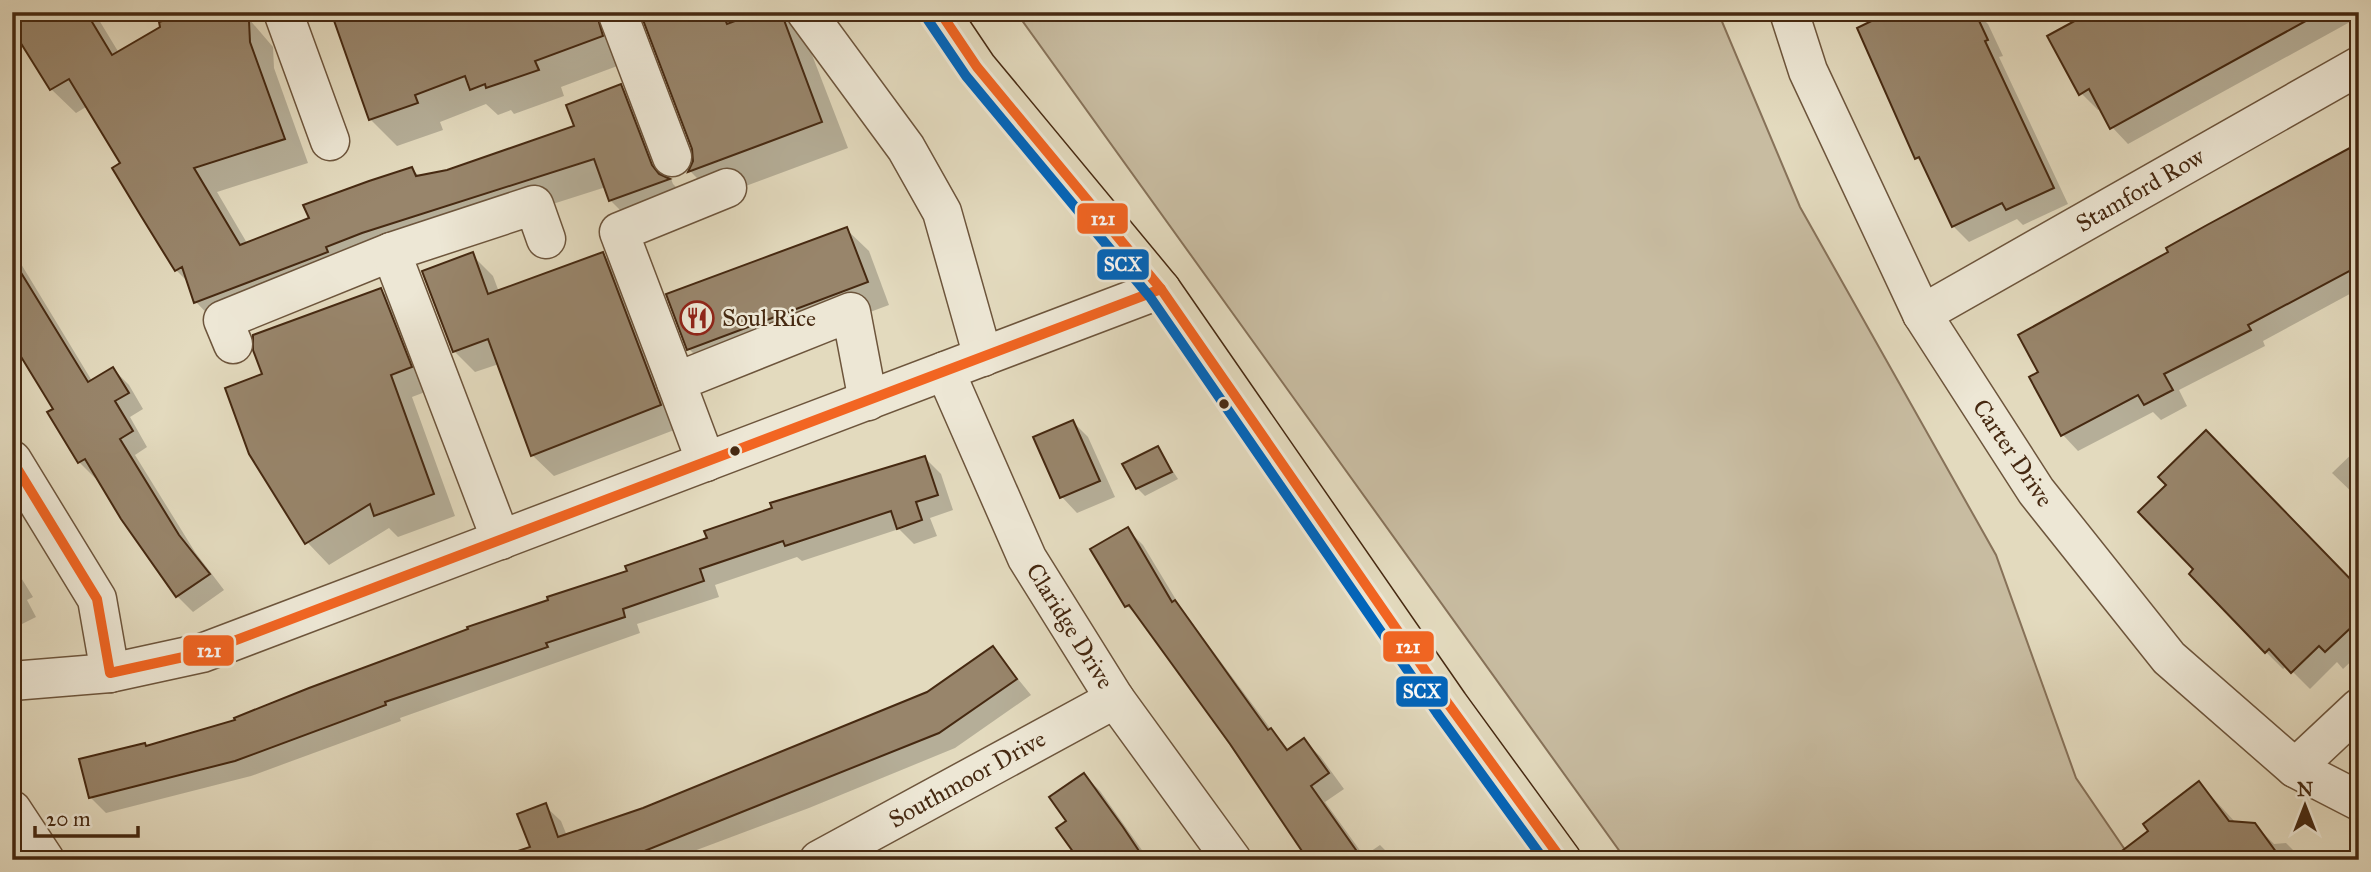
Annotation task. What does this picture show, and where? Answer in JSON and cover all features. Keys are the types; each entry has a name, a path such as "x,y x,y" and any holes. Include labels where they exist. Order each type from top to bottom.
{"main road":[{"path":"940,12 977,67 1161,289 1449,705 1562,860"}],"street":[{"path":"283,12 330,141"},
{"path":"617,12 672,157"},
{"path":"806,12 906,148 942,212 983,357"},
{"name":"Carter Drive","path":"1789,12 1808,71 1922,314 2036,491 2169,658 2295,768 2359,801"},
{"name":"Stamford Row","path":"1922,314 2359,66"},
{"path":"706,462 619,232 727,188"},
{"path":"233,344 223,320 391,253 534,205 546,239"},
{"path":"391,253 500,540"},
{"path":"12,681 110,673 202,653 1161,289"},
{"path":"676,382 851,312 868,401"},
{"name":"Claridge Drive","path":"945,371 1027,558 1115,699 1232,860"},
{"path":"12,460 97,599 110,673"},
{"name":"Southmoor Drive","path":"819,860 1115,699"},
{"path":"2295,768 2359,708"},
{"path":"12,810 45,860"}],"shaded area":[{"path":"1016,12 1718,12 1800,207 1996,555 2076,778 2132,860 1626,860"}],"building":[{"path":"12,12 86,12 112,55 160,27 159,22 193,12 243,12 249,21 250,42 285,139 194,168 240,245 309,218 303,205 369,181 412,167 416,176 447,170 574,126 566,105 621,84 652,165 659,174 670,179 609,201 594,159 362,233 326,247 328,252 194,303 182,267 175,271 112,168 120,163 69,79 50,90 12,29"},
{"path":"331,12 596,12 603,36 535,61 539,70 486,88 485,84 470,90 465,76 415,95 418,103 369,120"},
{"path":"640,12 722,12 727,24 759,12 781,12 822,122 688,172 693,161 692,149"},
{"path":"1890,12 1975,12 1988,40 1985,41 2054,188 2006,210 2002,203 1952,227 1919,157 1915,159 1857,28"},
{"path":"2091,12 2322,12 2110,129 2089,89 2079,95 2047,36"},
{"path":"2359,143 2359,266 2248,325 2251,330 2164,374 2173,390 2144,405 2138,395 2061,436 2029,377 2038,372 2018,335 2168,252 2166,248"},
{"path":"847,227 868,282 687,350 666,294"},
{"path":"473,252 488,294 603,252 661,405 531,456 488,339 453,352 422,271"},
{"path":"12,258 88,382 113,367 129,393 115,401 133,431 120,439 179,535 210,574 176,597 121,519 85,459 78,463 47,412 53,409 12,342"},
{"path":"381,288 412,367 391,375 434,494 374,516 370,504 305,544 249,454 225,388 262,374 253,350 253,335"},
{"path":"1073,420 1100,481 1060,498 1033,437"},
{"path":"2206,430 2359,588 2359,620 2325,652 2319,646 2291,673 2269,649 2265,653 2189,574 2193,569 2138,512 2166,485 2158,477"},
{"path":"1158,446 1172,472 1136,489 1122,464"},
{"path":"925,456 938,495 916,502 922,520 897,529 891,511 785,546 783,541 700,569 704,581 623,609 625,617 546,643 548,647 385,702 386,705 235,761 89,798 79,759 145,743 146,746 235,720 234,718 309,688 468,629 467,627 627,571 625,566 707,538 704,531 772,508 770,503"},
{"path":"1128,527 1172,602 1175,600 1268,730 1271,728 1287,750 1304,738 1329,773 1311,786 1363,860 1308,860 1230,744 1129,605 1125,607 1090,549"},
{"path":"993,646 1017,679 939,733 622,860 506,860 506,855 530,847 517,814 546,803 558,837 643,808 927,692"},
{"path":"1084,773 1145,860 1079,860 1056,828 1066,821 1049,797"},
{"path":"2199,781 2229,821 2255,823 2282,860 2110,860 2148,831 2143,824"}],"transit line":[{"name":"121","path":"940,12 977,67 1161,289 1449,705 1562,860"},
{"name":"SCX","path":"928,20 966,76 1150,297 1437,713 1544,860"},
{"name":"121","path":"12,460 97,599 110,673 202,653 1161,289"}],"place":[{"name":"Soul Rice","path":"697,318"}]}
